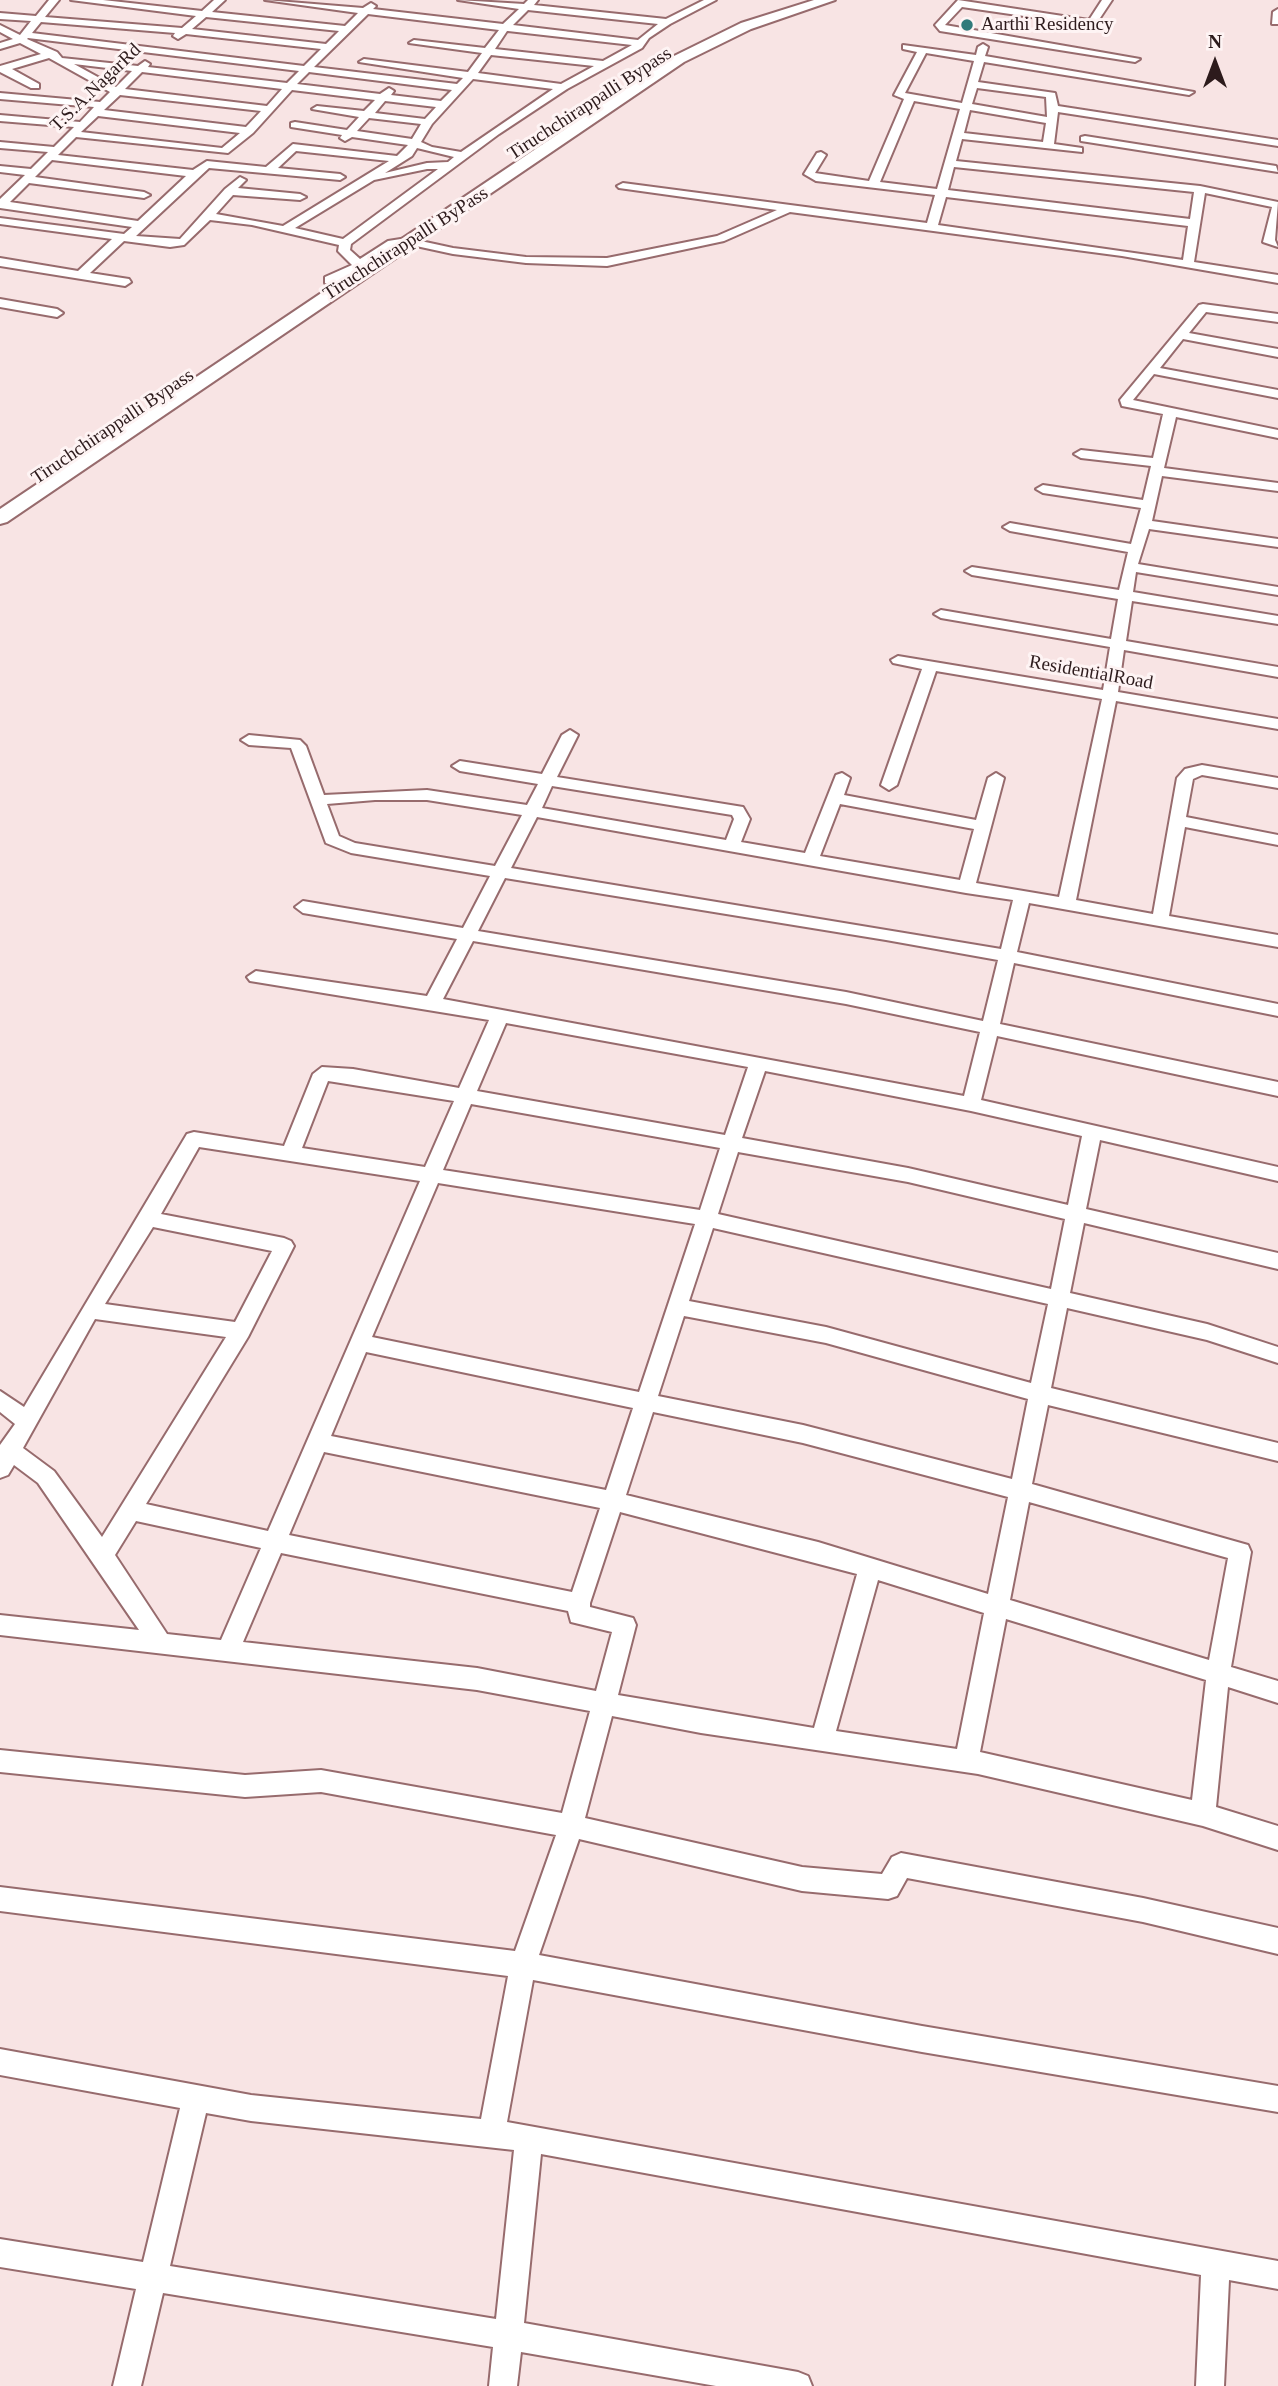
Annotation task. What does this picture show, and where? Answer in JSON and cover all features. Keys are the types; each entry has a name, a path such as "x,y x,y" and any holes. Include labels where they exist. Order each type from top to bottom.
{"highway":[{"name":"Tiruchchirappalli Bypass","path":"0,503 356,262 402,237 659,57 730,22 794,0"},
{"name":"Tiruchchirappalli ByPass","path":"0,519 402,237 465,202 478,198 679,59 746,26 828,0"}],"street":[{"path":"24,37 54,0"},
{"path":"76,0 347,29"},
{"name":"T.S.A.NagarRd","path":"3,200 139,69 220,0"},
{"path":"270,0 640,43"},
{"path":"0,118 224,151 249,131 308,67 377,0"},
{"path":"463,0 530,3 590,14 667,22"},
{"path":"590,14 604,0"},
{"path":"356,262 344,251 345,243 564,87 640,43 667,22 711,0"},
{"path":"1032,14 1042,0"},
{"path":"1092,23 1107,0"},
{"path":"1107,25 961,2 941,27 1135,59"},
{"path":"286,229 402,157 428,122 472,75 504,29 530,3"},
{"path":"0,16 184,31 328,47"},
{"path":"0,28 24,37 116,91 269,109"},
{"path":"932,226 986,36"},
{"path":"0,46 24,37 308,67 461,88"},
{"path":"414,43 603,64"},
{"path":"907,47 1189,92"},
{"path":"923,50 899,94 1052,121"},
{"path":"2,68 53,54"},
{"path":"64,60 445,105"},
{"path":"364,62 564,87"},
{"path":"2,68 35,86"},
{"path":"321,162 399,80"},
{"path":"972,84 1047,94 1052,98 1048,146"},
{"path":"0,96 249,131"},
{"path":"873,185 910,98"},
{"path":"1053,108 1278,143"},
{"path":"317,109 428,122"},
{"path":"295,125 415,143 429,150 464,156"},
{"path":"956,135 1078,150"},
{"path":"1085,139 1277,169"},
{"path":"0,145 195,174"},
{"path":"269,170 293,147 402,157 435,166"},
{"path":"821,155 811,176 1195,223"},
{"path":"948,163 1200,190 1278,205 1269,242 1278,244"},
{"path":"80,275 141,225 207,164 340,177"},
{"path":"362,181 435,166 453,165"},
{"path":"0,169 145,195"},
{"path":"0,221 124,238 184,242 240,180"},
{"path":"623,186 786,210 932,226 1278,279"},
{"path":"1188,264 1200,190"},
{"path":"229,191 300,197"},
{"path":"3,200 141,225"},
{"path":"402,237 453,251 526,260 607,262 720,239 786,210"},
{"path":"208,216 286,229 345,243"},
{"name":"Tiruchchirappalli Bypass","path":"329,280 345,275 402,237"},
{"path":"0,262 125,282"},
{"path":"0,303 57,313"},
{"path":"1278,318 1203,308 1128,397 1127,403 1278,434"},
{"path":"1180,335 1278,353"},
{"path":"1153,370 1278,394"},
{"path":"1066,906 1110,696 1130,568 1144,524 1146,505 1170,412"},
{"path":"1081,454 1278,487"},
{"path":"1043,489 1146,505"},
{"path":"1144,524 1278,543"},
{"path":"1010,527 1135,548"},
{"path":"1130,568 1278,591"},
{"path":"972,571 1278,620"},
{"name":"ResidentialRoad","path":"941,614 1278,672"},
{"name":"ResidentialRoad","path":"898,660 1278,724"},
{"path":"889,785 930,665"},
{"path":"432,1003 570,736"},
{"path":"249,740 294,743 298,746 332,839 341,845 1008,956 1278,1010"},
{"path":"460,766 737,811 742,819 732,845"},
{"path":"1160,922 1180,821 1185,778 1191,772 1202,770 1278,783"},
{"path":"811,858 842,778"},
{"path":"966,887 996,778"},
{"path":"318,800 376,795 426,795 811,858 1066,906 1278,941"},
{"path":"834,798 983,826"},
{"path":"1180,821 1278,840"},
{"path":"971,1104 1022,897"},
{"path":"303,907 833,996 1278,1089"},
{"path":"256,976 500,1015 971,1104 1278,1174"},
{"path":"228,1651 500,1015"},
{"path":"491,2135 523,1965 572,1826 625,1625 579,1615 579,1603 758,1063"},
{"path":"290,1154 322,1074 466,1095 908,1175 1278,1261"},
{"path":"967,1761 1092,1133"},
{"path":"161,1644 103,1555 46,1477 37,1468 4,1460 90,1310 148,1219 194,1139 432,1174 706,1219 1207,1332 1278,1355"},
{"path":"103,1555 241,1331 284,1246 148,1219"},
{"path":"677,1307 826,1335 1040,1394 1278,1452"},
{"path":"90,1310 241,1331"},
{"path":"360,1343 803,1434 1020,1490 1240,1552 1218,1674 1203,1814"},
{"path":"0,1400 25,1420"},
{"path":"317,1442 612,1501 870,1568 1278,1692"},
{"path":"129,1510 386,1566 579,1603"},
{"path":"821,1740 870,1568"},
{"path":"0,1625 477,1679 821,1740 967,1761 1203,1814 1278,1838"},
{"path":"0,1761 245,1786 321,1781 572,1826 802,1879 888,1887 901,1865 1143,1910 1278,1941"},
{"path":"0,1899 523,1965 922,2039 1278,2099"},
{"path":"0,2062 251,2108 529,2138 1278,2275"},
{"path":"127,2386 196,2098"},
{"path":"503,2386 529,2138"},
{"path":"0,2253 508,2335 798,2386"},
{"path":"1210,2386 1216,2264"}],"place":[{"name":"Aarthi Residency","path":"967,25"}]}
